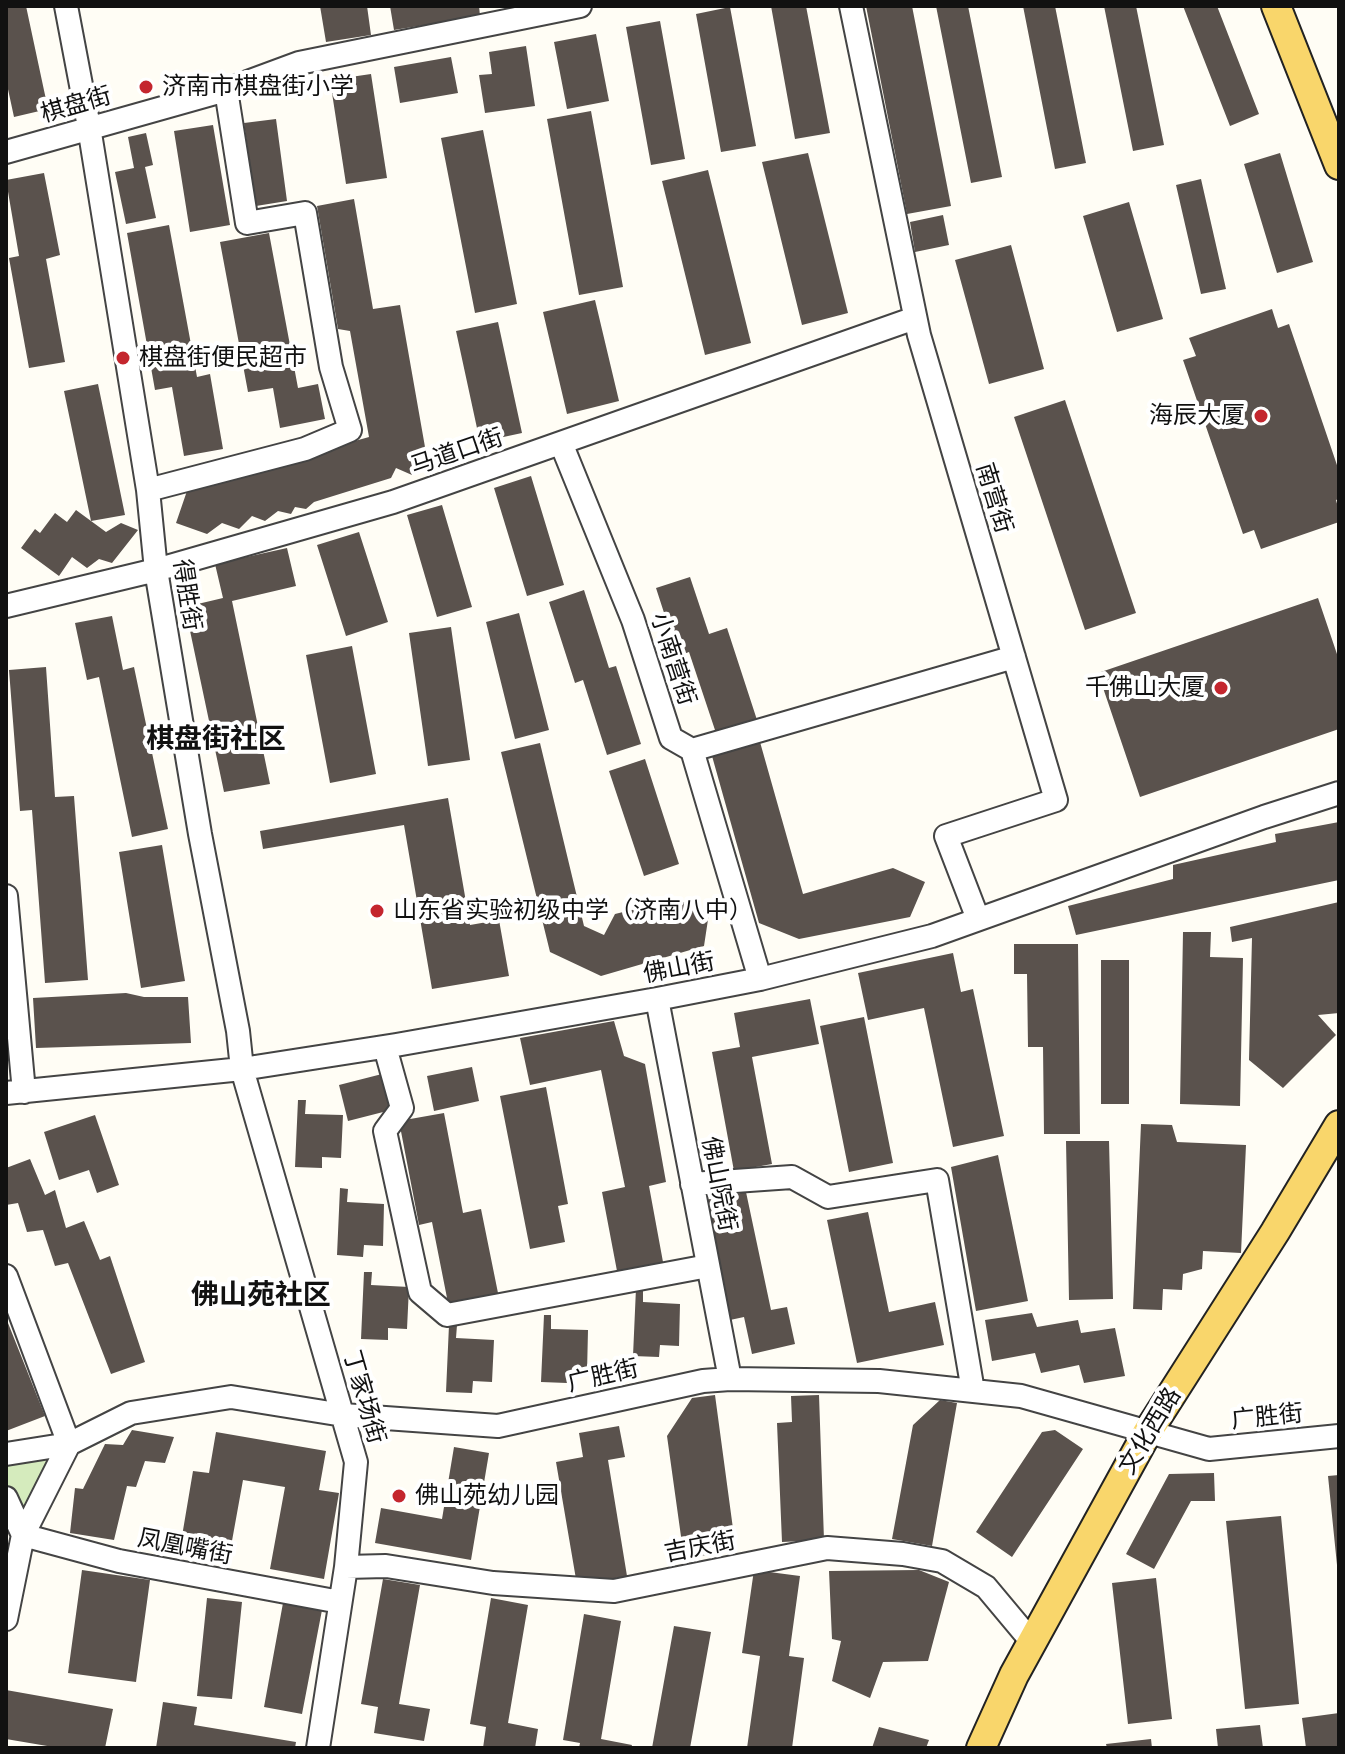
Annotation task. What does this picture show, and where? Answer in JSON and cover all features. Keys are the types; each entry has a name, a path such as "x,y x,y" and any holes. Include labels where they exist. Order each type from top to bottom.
{"main road":[{"path":"1276,6 1339,165"},
{"name":"文化西路","path":"981,1748 1014,1675 1147,1433 1339,1125"}],"street":[{"name":"得胜街","path":"66,6 89,127 148,490 156,570 200,834 238,1031 242,1069"},
{"name":"棋盘街","path":"6,152 226,90 299,63 498,14 580,6"},
{"name":"南营街","path":"851,6 919,335 1056,800 946,836 978,919"},
{"path":"148,490 305,449 350,430 331,367 305,213 247,223 226,90"},
{"name":"马道口街","path":"10,598 156,570 393,502 915,318"},
{"name":"小南营街","path":"561,443 633,620 671,738 692,750 760,979"},
{"path":"692,750 1014,657"},
{"name":"佛山街","path":"15,1092 242,1069 385,1047 760,979 932,936 1339,793"},
{"path":"6,896 15,1092"},
{"name":"佛山院街","path":"657,999 730,1379"},
{"path":"385,1047 402,1108 385,1131 420,1292 447,1315 708,1266"},
{"name":"丁家场街","path":"242,1069 356,1462 346,1567 318,1748"},
{"path":"692,1184 792,1177 828,1197 937,1180 973,1391"},
{"path":"6,1276 69,1444 23,1535 6,1619"},
{"name":"广胜街","path":"6,1454 69,1444 131,1413 231,1397 343,1415 498,1426 703,1381 730,1379 879,1381 1021,1396 1209,1449 1339,1436"},
{"path":"6,1498 23,1535"},
{"name":"凤凰嘴街","path":"23,1535 119,1561 340,1602"},
{"name":"吉庆街","path":"346,1567 386,1566 493,1583 614,1591 827,1548 903,1554 942,1561 986,1587 1032,1642"}],"green space":[{"path":"60,1450 20,1523 6,1490 6,1462"}],"building":[{"path":"6,6 26,6 48,109 14,117 6,80"},
{"path":"320,6 367,6 371,35 326,42"},
{"path":"390,6 479,6 480,16 394,30"},
{"path":"771,6 806,6 830,133 795,139"},
{"path":"866,6 912,6 951,206 907,214"},
{"path":"936,6 968,6 1002,177 971,183"},
{"path":"1023,6 1055,6 1086,163 1055,169"},
{"path":"1104,6 1136,6 1164,145 1133,151"},
{"path":"1183,6 1217,6 1259,114 1230,126"},
{"path":"730,7 756,146 721,152 696,14"},
{"path":"660,21 685,159 651,165 626,27"},
{"path":"596,34 609,101 567,109 554,42"},
{"path":"526,46 535,106 485,113 479,75 492,74 489,52"},
{"path":"451,57 458,93 400,103 394,67"},
{"path":"371,74 387,178 346,184 330,80"},
{"path":"591,111 623,287 579,295 547,119"},
{"path":"276,119 287,201 256,206 244,123"},
{"path":"213,125 230,225 190,232 174,131"},
{"path":"483,130 517,304 475,313 441,138"},
{"path":"146,133 153,165 145,167 156,218 126,224 115,172 134,168 128,137"},
{"path":"808,153 848,313 802,325 762,162"},
{"path":"1280,153 1313,262 1277,273 1244,164"},
{"path":"708,170 751,343 705,355 662,181"},
{"path":"44,173 60,255 46,259 65,362 29,368 9,258 19,256 6,180"},
{"path":"1201,179 1226,289 1201,294 1176,185"},
{"path":"354,199 373,309 400,305 425,447 412,475 396,468 391,478 314,502 306,509 295,507 291,514 278,511 265,521 252,516 239,529 222,523 207,534 176,523 188,488 369,437 350,331 338,329 317,206"},
{"path":"1129,202 1163,319 1117,332 1083,216"},
{"path":"943,215 949,245 915,252 910,222"},
{"path":"169,225 197,377 210,374 223,449 184,456 172,387 155,390 127,233"},
{"path":"269,233 298,388 318,384 325,419 280,428 273,388 248,392 220,242"},
{"path":"1011,245 1044,369 989,384 955,260"},
{"path":"595,300 619,401 567,414 543,312"},
{"name":"海辰大厦","path":"1272,309 1278,328 1289,324 1339,471 1339,499 1336,500 1339,522 1261,549 1254,530 1243,534 1183,360 1196,356 1189,338"},
{"path":"498,322 522,433 480,442 456,331"},
{"path":"98,384 125,515 91,521 64,391"},
{"path":"1065,400 1136,613 1085,630 1014,417"},
{"path":"531,476 564,585 527,596 494,488"},
{"path":"442,505 472,607 437,617 407,515"},
{"path":"76,510 106,532 121,523 138,530 112,563 99,559 87,568 72,557 59,576 21,548 35,529 40,533 55,513 67,522"},
{"path":"359,532 388,622 346,636 317,545"},
{"path":"287,548 296,586 232,601 270,784 224,792 185,607 223,598 215,564"},
{"path":"690,577 709,634 727,628 758,723 717,736 689,652 678,656 656,588"},
{"path":"584,590 609,668 616,666 641,744 607,755 583,680 575,683 549,602"},
{"name":"千佛山大厦","path":"1318,598 1339,660 1339,729 1140,797 1098,673"},
{"path":"519,613 549,730 515,739 486,622"},
{"path":"112,616 123,670 134,667 168,829 132,837 99,677 87,680 75,623"},
{"path":"451,627 470,760 428,766 409,633"},
{"path":"352,646 376,774 330,783 306,655"},
{"path":"46,667 55,797 74,796 88,980 45,983 32,810 20,811 9,670"},
{"path":"760,742 803,894 893,868 925,882 910,917 799,939 759,923 712,756"},
{"path":"540,743 584,926 604,935 615,914 676,899 709,913 704,946 601,976 550,952 501,752"},
{"path":"645,759 679,864 644,876 609,771"},
{"path":"448,798 470,925 499,920 509,976 432,989 404,825 263,849 260,831"},
{"path":"1339,822 1339,880 1076,935 1068,906 1173,879 1173,865 1276,842 1275,834"},
{"path":"162,845 185,981 141,988 119,852"},
{"path":"1339,902 1339,1013 1318,1015 1336,1035 1283,1088 1249,1060 1252,938 1232,942 1230,927"},
{"path":"1183,932 1211,932 1210,957 1243,958 1240,1106 1180,1104"},
{"path":"1014,944 1078,944 1080,1134 1044,1134 1043,1047 1028,1047 1027,974 1014,974"},
{"path":"953,953 961,992 973,989 1004,1136 953,1147 924,1008 868,1020 858,973"},
{"path":"1101,960 1129,960 1129,1104 1101,1104"},
{"path":"126,993 144,997 188,997 191,1043 36,1048 33,998"},
{"path":"810,999 819,1044 752,1057 772,1164 734,1171 712,1052 740,1047 734,1013"},
{"path":"864,1017 893,1163 849,1172 820,1026"},
{"path":"614,1021 624,1056 645,1064 666,1182 649,1186 663,1262 617,1271 602,1192 625,1187 601,1070 530,1085 520,1038"},
{"path":"472,1067 479,1101 434,1111 427,1076"},
{"path":"382,1074 391,1110 348,1121 339,1085"},
{"path":"546,1087 568,1204 558,1206 565,1242 530,1249 500,1096"},
{"path":"298,1100 306,1100 305,1114 343,1115 341,1158 322,1157 322,1168 295,1167"},
{"path":"444,1113 463,1213 481,1209 498,1293 448,1303 432,1222 419,1225 399,1121"},
{"path":"95,1115 119,1185 97,1193 89,1170 59,1180 44,1132"},
{"path":"1141,1124 1172,1125 1177,1142 1246,1145 1241,1253 1203,1251 1202,1269 1183,1274 1182,1290 1163,1289 1162,1310 1133,1309"},
{"path":"1066,1141 1109,1141 1113,1299 1069,1300"},
{"path":"998,1155 1028,1301 976,1311 951,1167"},
{"path":"30,1159 45,1195 55,1190 66,1228 84,1221 100,1260 110,1256 145,1362 111,1374 68,1263 55,1266 43,1230 27,1232 18,1203 6,1205 6,1168"},
{"path":"340,1188 348,1189 347,1202 384,1204 383,1246 364,1245 363,1257 337,1255"},
{"path":"746,1192 771,1310 787,1307 795,1344 752,1354 744,1317 730,1320 705,1200"},
{"path":"868,1212 889,1312 935,1302 944,1345 857,1363 827,1220"},
{"path":"364,1272 372,1272 371,1285 409,1287 407,1329 388,1328 388,1340 361,1339"},
{"path":"636,1288 643,1289 643,1302 680,1304 679,1346 660,1345 659,1357 633,1356"},
{"path":"1032,1313 1037,1327 1078,1320 1081,1333 1115,1328 1125,1376 1084,1383 1079,1365 1041,1373 1035,1353 992,1361 985,1320"},
{"path":"544,1315 551,1315 551,1329 588,1330 587,1373 568,1372 567,1383 541,1382"},
{"path":"6,1318 45,1416 6,1431"},
{"path":"449,1325 457,1325 456,1338 494,1340 492,1382 473,1381 472,1393 446,1392"},
{"path":"715,1395 736,1551 684,1558 667,1436 692,1398"},
{"path":"819,1395 824,1540 782,1542 777,1423 792,1422 791,1396"},
{"path":"940,1400 957,1403 932,1546 892,1539 913,1425"},
{"path":"619,1426 625,1457 608,1460 627,1576 577,1585 556,1462 583,1457 579,1433"},
{"path":"132,1430 174,1437 165,1463 145,1461 136,1487 127,1486 114,1540 70,1533 75,1488 83,1489 105,1444 123,1445"},
{"path":"1055,1430 1083,1449 1012,1557 976,1532 1042,1432"},
{"path":"216,1432 326,1451 319,1490 339,1493 324,1579 270,1569 285,1487 243,1480 228,1563 179,1554 193,1471 209,1473"},
{"path":"454,1447 489,1453 471,1560 375,1543 381,1508 442,1519"},
{"path":"1214,1473 1215,1501 1191,1501 1154,1569 1126,1554 1169,1474"},
{"path":"1339,1475 1339,1565 1337,1565 1328,1476"},
{"path":"1281,1516 1299,1704 1245,1709 1226,1521"},
{"path":"82,1570 150,1580 136,1682 68,1673"},
{"path":"754,1570 800,1576 789,1656 804,1658 792,1748 747,1748 760,1656 742,1653"},
{"path":"919,1570 949,1582 928,1661 883,1662 870,1698 832,1681 841,1641 832,1639 829,1571"},
{"path":"1156,1578 1172,1719 1128,1724 1112,1583"},
{"path":"383,1579 420,1585 399,1704 430,1709 424,1741 374,1733 378,1707 361,1704"},
{"path":"207,1598 242,1602 232,1699 197,1696"},
{"path":"491,1598 528,1605 508,1723 538,1729 535,1748 483,1748 486,1727 470,1724"},
{"path":"283,1603 322,1610 302,1714 264,1707"},
{"path":"584,1614 621,1621 601,1739 632,1745 631,1748 579,1748 580,1743 563,1740"},
{"path":"674,1626 711,1632 690,1748 652,1748"},
{"path":"6,1690 113,1709 105,1748 59,1748 6,1739"},
{"path":"163,1702 197,1707 194,1725 296,1742 295,1748 156,1748"},
{"path":"1339,1713 1339,1748 1306,1748 1302,1718"},
{"path":"1260,1725 1263,1748 1218,1748 1216,1729"},
{"path":"879,1727 929,1740 926,1748 872,1748"},
{"path":"1151,1739 1152,1748 1107,1748 1106,1744"}],"place":[{"name":"济南市棋盘街小学","path":"146,87"},
{"name":"棋盘街便民超市","path":"123,358"},
{"name":"海辰大厦","path":"1261,416"},
{"name":"千佛山大厦","path":"1221,688"},
{"name":"山东省实验初级中学（济南八中）","path":"377,911"},
{"name":"佛山苑幼儿园","path":"399,1496"}],"district":[{"name":"棋盘街社区","path":"216,739"},
{"name":"佛山苑社区","path":"261,1295"}]}
